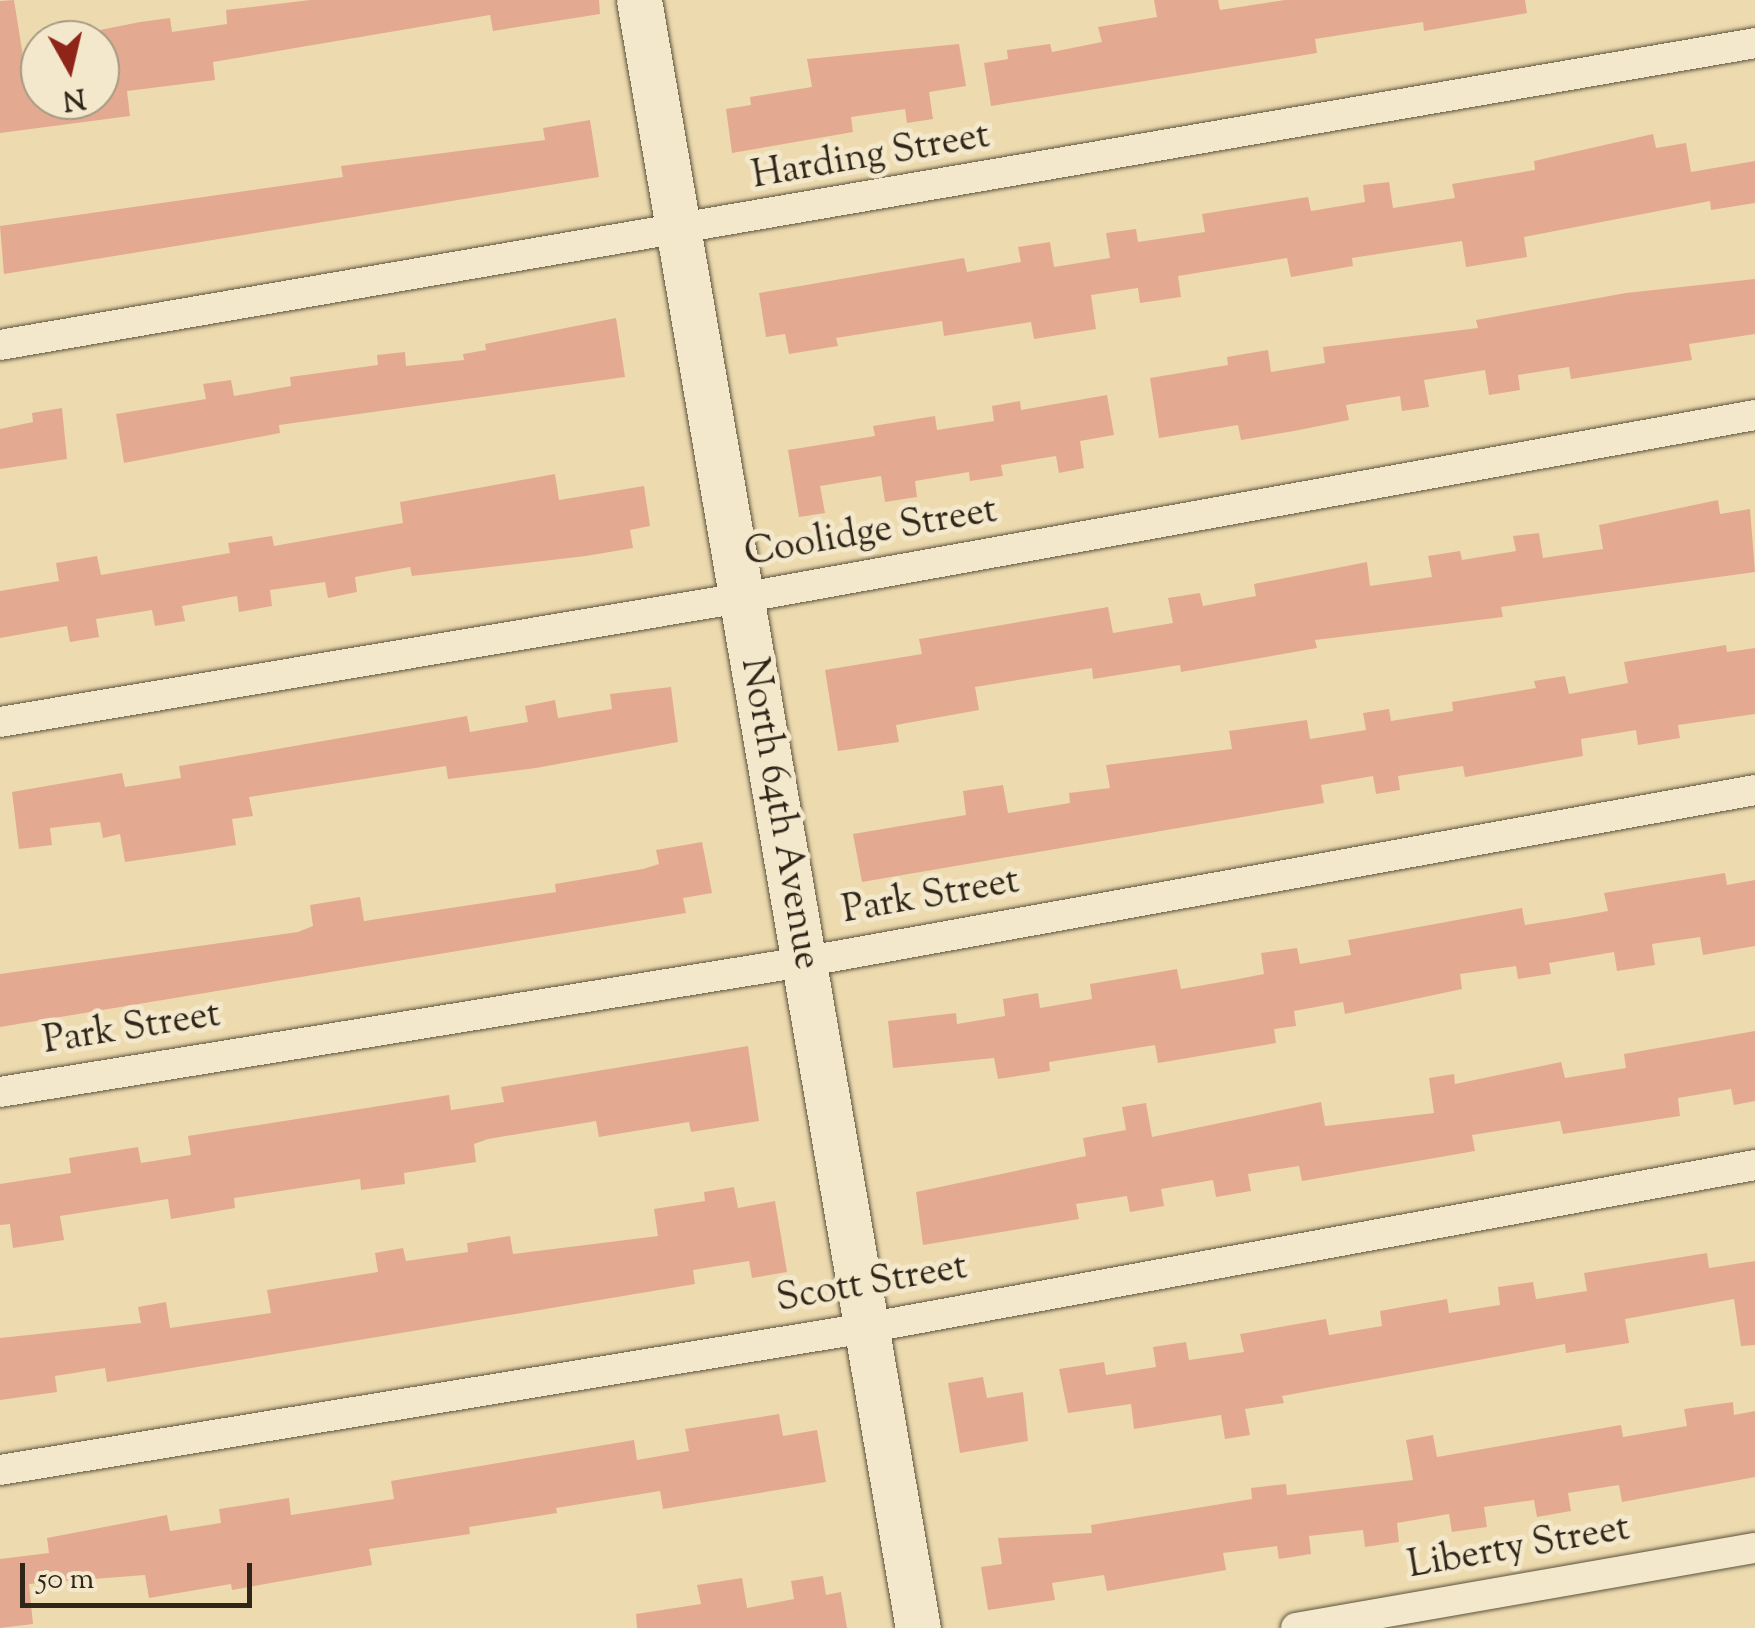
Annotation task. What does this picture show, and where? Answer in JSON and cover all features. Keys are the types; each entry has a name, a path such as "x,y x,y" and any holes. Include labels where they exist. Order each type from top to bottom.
{"street":[{"name":"North 64th Avenue","path":"639,0 918,1628"},
{"name":"Harding Street","path":"0,346 678,232 1755,43"},
{"name":"Coolidge Street","path":"0,722 741,598 1755,415"},
{"name":"Park Street","path":"0,1092 804,962 1755,790"},
{"name":"Scott Street","path":"0,1470 866,1328 1755,1165"},
{"name":"Liberty Street","path":"1296,1628 1755,1548"}],"building":[{"path":"14,0 20,38 20,120 99,120 0,133 0,1"},
{"path":"310,0 599,0 600,14 493,31 490,15 213,62 215,80 127,91 130,116 120,117 120,26 170,18 172,32 227,24 226,10"},
{"path":"1154,0 1218,0 1220,10 1285,0 1525,0 1527,13 1424,31 1423,22 1315,39 1317,53 991,106 984,63 1008,59 1007,50 1050,44 1052,52 1102,42 1098,27 1157,17"},
{"path":"959,44 966,86 929,92 933,119 907,123 905,109 851,117 853,132 732,153 726,109 751,105 750,97 812,87 807,59"},
{"path":"590,120 599,177 4,274 0,226 343,177 341,166 545,140 543,128"},
{"path":"1653,134 1656,148 1686,143 1691,172 1755,161 1755,203 1711,210 1710,201 1524,237 1527,257 1466,267 1462,241 1352,258 1353,266 1291,277 1287,258 1178,276 1181,297 1140,303 1138,288 1091,295 1096,329 1034,339 1031,322 944,336 942,321 836,338 838,346 789,354 785,334 766,337 759,293 964,258 967,272 1021,262 1018,247 1050,242 1054,267 1110,258 1106,233 1136,229 1138,242 1205,232 1202,214 1308,197 1311,211 1365,202 1363,185 1389,182 1393,208 1455,198 1452,184 1535,170 1534,161"},
{"path":"1755,279 1755,334 1689,344 1692,360 1571,379 1569,367 1518,375 1520,390 1489,395 1485,370 1424,380 1429,407 1402,411 1400,396 1346,405 1349,420 1294,431 1241,440 1238,425 1159,438 1150,378 1228,365 1227,357 1268,350 1271,372 1325,363 1323,347 1478,328 1476,320 1626,293"},
{"path":"616,318 625,377 279,425 280,433 124,463 116,414 206,399 203,384 231,380 234,396 291,386 290,377 378,365 377,355 405,352 406,366 464,360 463,354 486,350 485,344"},
{"path":"1107,395 1114,435 1080,441 1084,468 1059,473 1056,456 1001,465 1003,476 970,481 969,472 915,481 917,497 885,502 881,476 820,486 825,513 799,517 788,450 875,436 873,426 935,416 937,430 994,421 992,406 1020,401 1021,410"},
{"path":"62,408 67,459 0,469 0,429 33,422 32,413"},
{"path":"555,474 559,500 644,486 650,526 630,530 633,548 412,576 410,567 355,577 357,592 328,598 325,582 270,590 272,606 239,612 237,596 182,606 185,621 155,626 152,610 96,619 99,637 70,642 67,626 0,638 0,591 59,581 56,563 97,556 101,575 230,553 228,543 272,536 274,546 403,523 400,502"},
{"path":"1718,500 1720,514 1750,509 1755,572 1501,607 1503,617 1315,640 1317,648 1181,672 1180,665 1093,679 1092,668 975,687 979,710 896,725 899,742 838,751 825,670 922,654 919,639 1108,607 1113,633 1173,623 1168,598 1200,593 1203,606 1256,596 1254,584 1367,562 1370,586 1432,577 1428,556 1460,551 1462,560 1516,551 1513,536 1539,533 1543,558 1603,549 1599,525"},
{"path":"1726,645 1727,652 1755,648 1755,714 1678,725 1680,738 1638,745 1636,730 1581,739 1583,756 1465,777 1463,766 1398,776 1400,790 1376,794 1373,776 1321,785 1324,803 862,882 853,834 966,815 963,791 1003,785 1008,813 1070,803 1069,793 1110,788 1106,765 1232,749 1229,731 1307,720 1310,739 1366,730 1363,713 1389,709 1391,721 1453,711 1452,702 1536,688 1534,681 1565,676 1569,694 1628,683 1624,662"},
{"path":"671,687 678,742 536,768 448,779 446,766 249,797 253,816 232,819 236,845 193,852 125,862 120,834 103,838 100,822 50,828 52,845 19,849 12,792 122,773 125,787 181,778 179,766 467,716 470,732 528,722 525,706 555,700 558,718 612,709 610,694"},
{"path":"702,842 712,893 683,898 686,913 0,1027 0,974 298,932 313,926 310,905 360,897 364,921 556,892 555,884 643,869 659,864 656,850"},
{"path":"1725,873 1727,885 1755,880 1755,946 1703,955 1700,937 1652,944 1655,965 1617,971 1614,952 1549,963 1551,974 1518,979 1516,966 1460,974 1462,989 1345,1014 1343,1002 1294,1011 1296,1026 1274,1029 1276,1043 1158,1063 1155,1045 1049,1062 1050,1071 998,1079 994,1058 893,1068 888,1021 956,1013 957,1024 1005,1016 1003,999 1038,993 1040,1008 1092,999 1090,984 1177,969 1181,989 1233,980 1264,974 1261,953 1297,948 1300,964 1351,955 1348,940 1522,908 1525,925 1570,918 1608,911 1604,893"},
{"path":"1755,1031 1755,1101 1734,1105 1731,1089 1678,1098 1680,1116 1563,1134 1560,1121 1472,1135 1475,1151 1302,1181 1299,1166 1248,1174 1251,1191 1216,1197 1213,1180 1161,1189 1164,1206 1130,1212 1127,1196 1076,1204 1079,1219 923,1245 916,1192 1086,1156 1083,1138 1126,1130 1122,1107 1146,1103 1152,1137 1321,1102 1325,1126 1434,1113 1429,1078 1454,1074 1455,1084 1561,1062 1565,1078 1626,1068 1624,1054"},
{"path":"748,1046 759,1121 691,1132 689,1122 599,1137 596,1121 488,1139 474,1144 476,1162 404,1173 405,1184 361,1190 360,1179 234,1198 235,1208 171,1219 168,1199 60,1216 64,1240 13,1248 10,1224 0,1225 0,1184 71,1173 69,1158 138,1147 141,1163 191,1155 188,1136 449,1095 451,1110 504,1102 501,1087"},
{"path":"734,1187 738,1208 775,1201 787,1272 752,1278 749,1261 693,1270 695,1284 107,1382 105,1368 55,1376 57,1392 0,1400 0,1338 141,1323 138,1307 166,1302 170,1328 271,1313 267,1290 378,1272 375,1253 403,1248 406,1261 468,1252 467,1243 510,1236 513,1254 658,1236 654,1209 705,1201 704,1192"},
{"path":"1707,1253 1709,1268 1755,1261 1755,1345 1741,1346 1734,1299 1625,1319 1629,1343 1566,1353 1565,1344 1282,1396 1284,1403 1245,1409 1250,1435 1225,1439 1221,1415 1134,1429 1131,1404 1068,1413 1059,1369 1104,1362 1106,1375 1156,1367 1153,1347 1186,1342 1189,1360 1244,1352 1240,1334 1326,1319 1329,1335 1382,1326 1380,1311 1447,1299 1449,1313 1500,1305 1498,1287 1533,1282 1536,1299 1587,1291 1584,1273"},
{"path":"983,1377 987,1398 1023,1392 1028,1441 960,1453 948,1383"},
{"path":"1733,1402 1734,1415 1755,1411 1755,1477 1622,1502 1619,1485 1568,1493 1571,1511 1537,1517 1534,1500 1484,1507 1487,1527 1452,1532 1449,1514 1397,1523 1399,1542 1365,1547 1363,1530 1309,1536 1311,1554 1279,1559 1277,1546 1223,1553 1226,1570 1107,1591 1104,1575 1052,1583 1055,1600 988,1610 981,1567 1002,1564 998,1538 1092,1533 1091,1525 1252,1499 1251,1488 1286,1484 1287,1495 1413,1480 1406,1440 1433,1435 1437,1457 1621,1425 1623,1437 1687,1426 1684,1409"},
{"path":"779,1414 783,1436 817,1430 826,1482 663,1509 660,1491 556,1508 557,1513 469,1527 470,1534 369,1549 372,1565 232,1590 231,1584 149,1598 145,1575 29,1584 33,1624 0,1628 0,1559 49,1553 47,1538 167,1515 170,1531 221,1523 219,1509 289,1498 291,1515 394,1499 391,1481 634,1440 637,1460 689,1451 685,1429"},
{"path":"823,1576 826,1595 841,1592 847,1628 637,1628 636,1614 701,1604 697,1585 742,1578 747,1608 794,1599 791,1581"}]}
